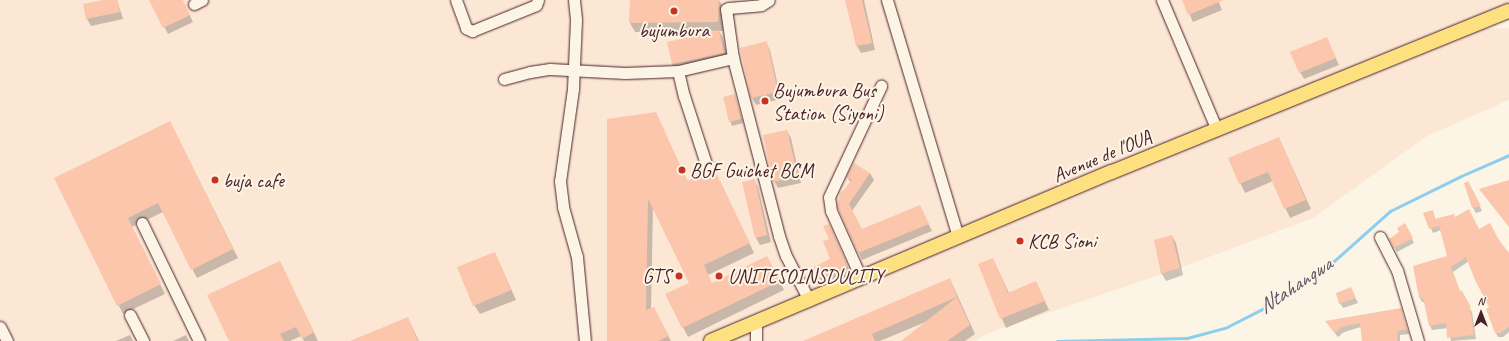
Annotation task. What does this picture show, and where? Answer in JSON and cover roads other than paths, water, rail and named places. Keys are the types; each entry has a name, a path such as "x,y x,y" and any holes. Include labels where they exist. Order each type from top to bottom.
{"main road":[{"name":"Avenue de l'OUA","path":"711,341 958,237 1509,11"}],"street":[{"path":"456,0 466,28 472,32 536,6 538,0"},
{"path":"574,0 576,20 573,71 560,181 563,207 577,257 585,341"},
{"path":"769,0 761,5 726,9 732,58 779,236 786,256 809,300"},
{"path":"887,0 958,237"},
{"path":"1162,0 1217,130"},
{"path":"504,80 530,72 550,69 625,73 678,71 732,58"},
{"path":"678,71 684,96 708,170"},
{"path":"861,278 831,211 829,197 882,86"},
{"path":"142,223 199,341"},
{"path":"1380,237 1397,270 1418,341"},
{"path":"130,315 143,341"},
{"path":"756,322 756,341"},
{"path":"0,327 7,341"}],"waterway":[{"name":"Ntahangwa","path":"1057,341 1187,338 1225,328 1280,300 1334,261 1390,211 1461,176 1509,155"}],"place":[{"name":"bujumbura","path":"674,11"},
{"name":"Bujumbura Bus Station (Siyoni)","path":"765,101"},
{"name":"BGF Guichet BCM","path":"682,170"},
{"name":"buja cafe","path":"215,180"},
{"name":"KCB Sioni","path":"1020,241"},
{"name":"GTS","path":"679,276"},
{"name":"UNITESOINSDUCITY","path":"719,276"}]}
